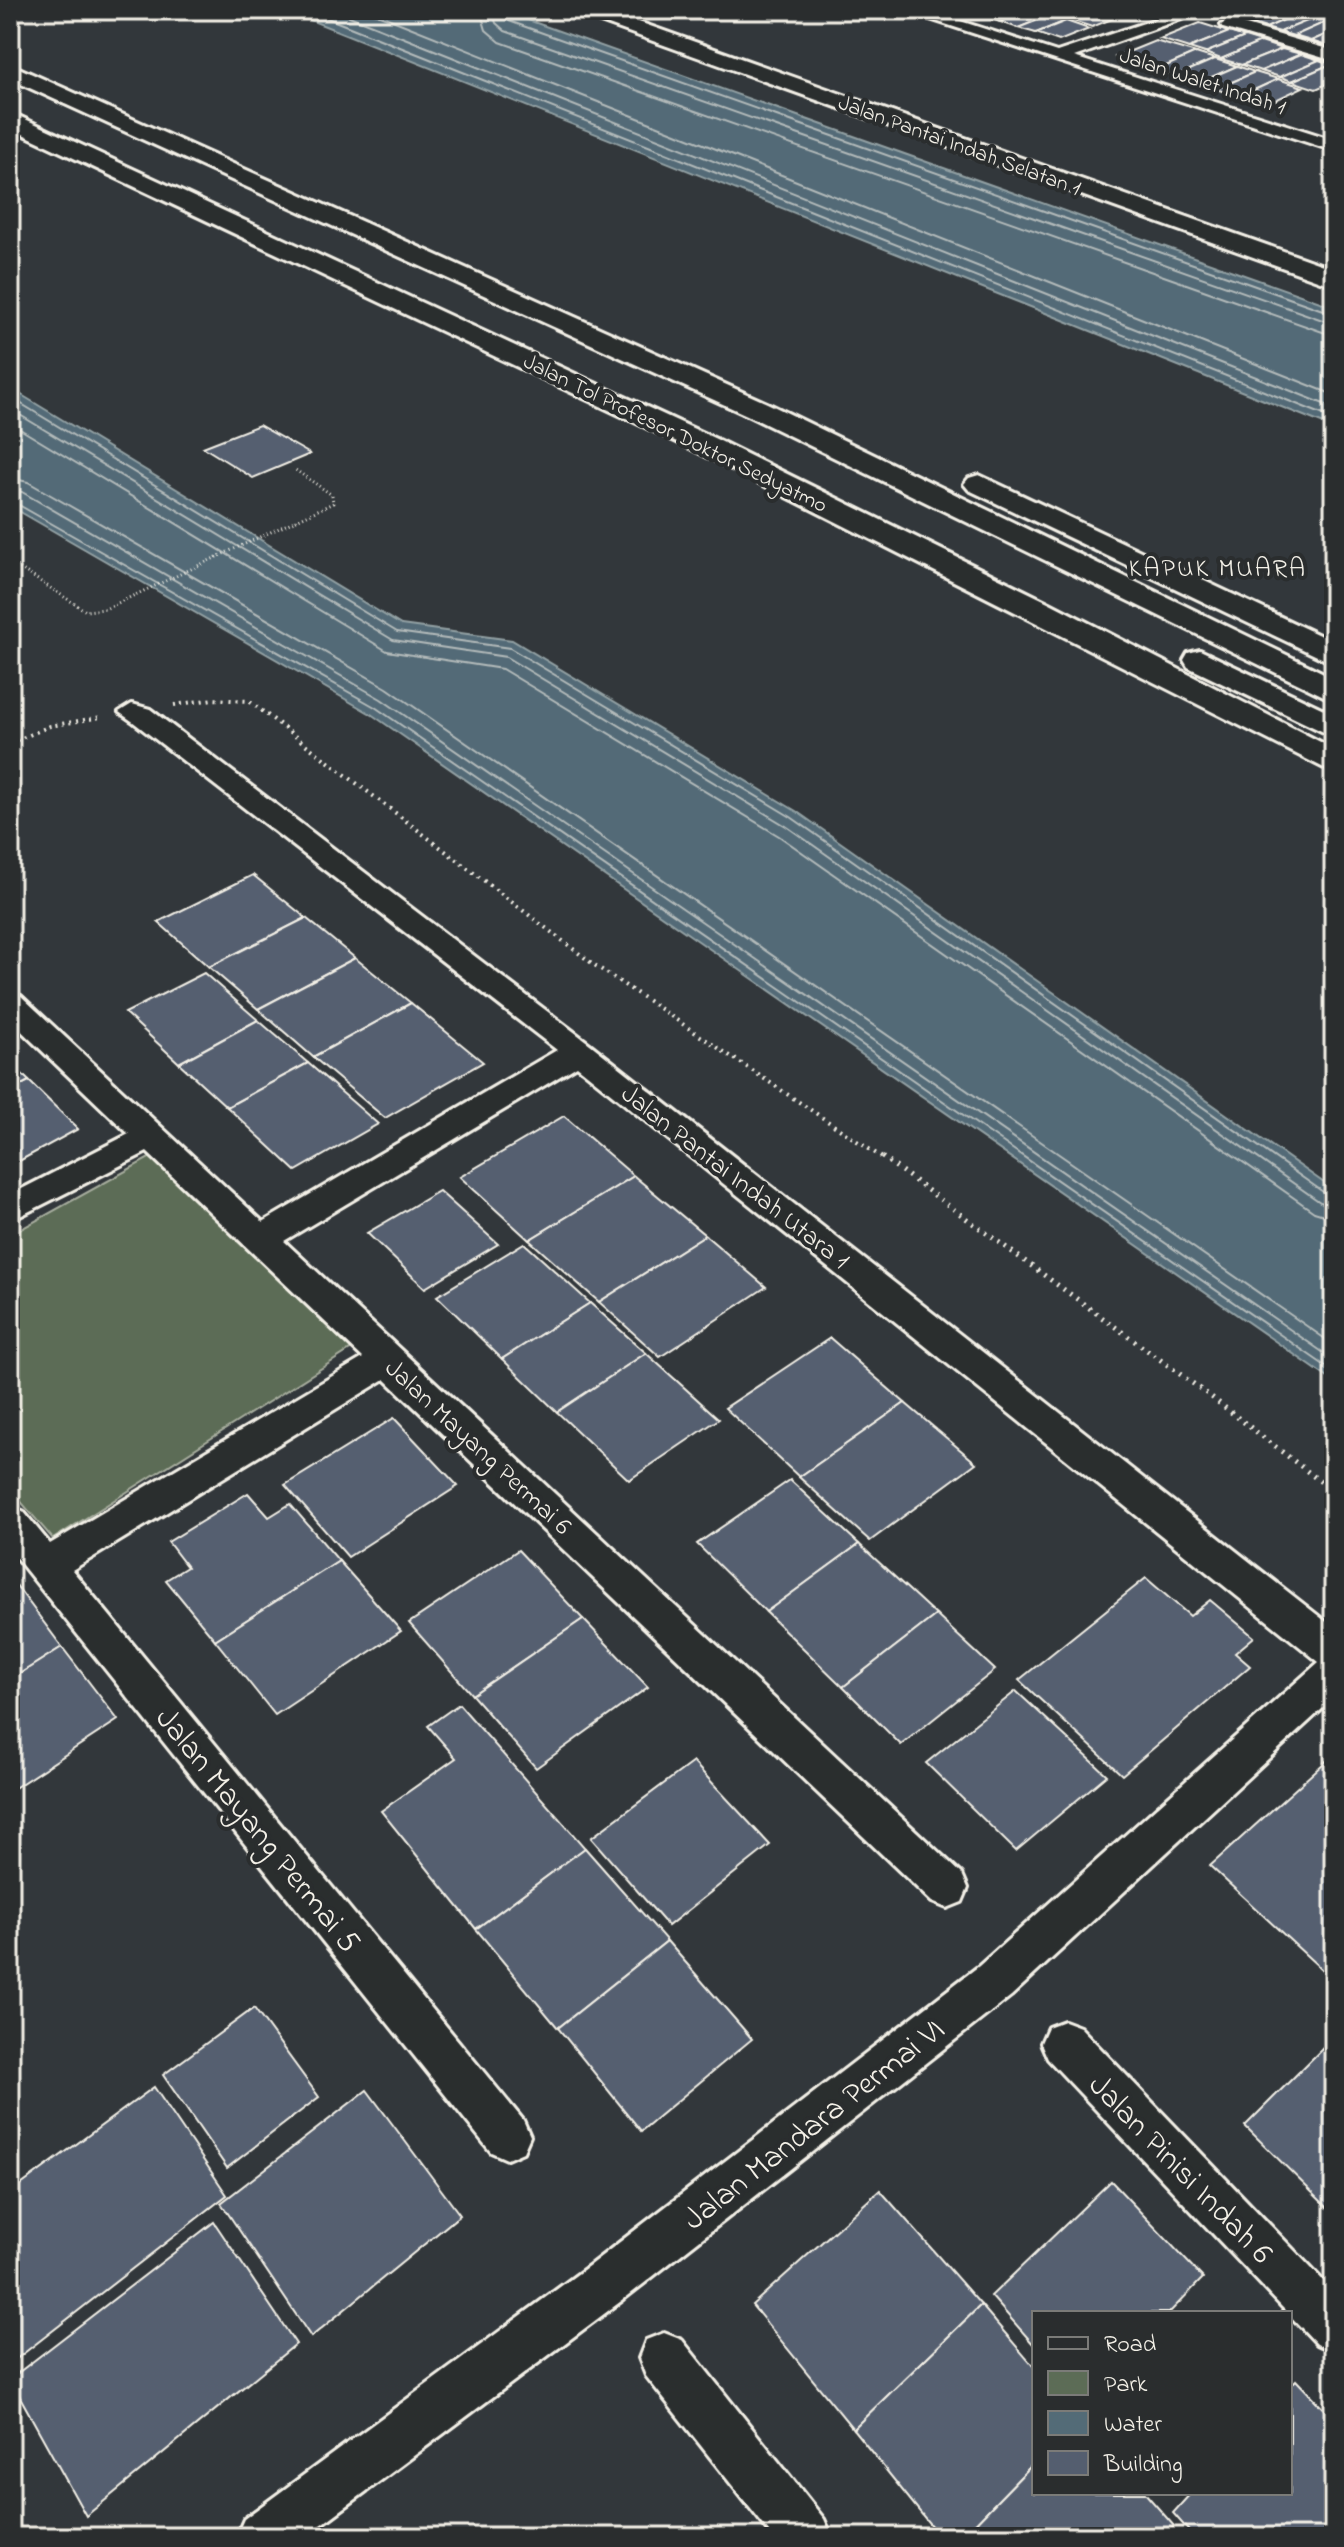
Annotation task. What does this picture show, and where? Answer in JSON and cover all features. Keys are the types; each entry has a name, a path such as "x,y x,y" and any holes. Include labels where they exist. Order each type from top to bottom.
{"main road":[{"name":"Jalan Pantai Indah Selatan 1","path":"585,10 1334,278"},
{"name":"Jalan Pantai Indah Selatan 1","path":"626,10 1334,262"},
{"path":"10,48 776,389"},
{"name":"Jalan Tol Profesor Doktor Sedyatmo","path":"10,71 757,409 1334,691"},
{"name":"Jalan Tol Profesor Doktor Sedyatmo","path":"10,93 732,425 874,496"},
{"name":"Jalan Tol Profesor Doktor Sedyatmo","path":"10,119 706,445 1039,610 1334,763"},
{"path":"960,475 1334,654"},
{"path":"1182,651 1334,727"}],"street":[{"name":"Jalan Walet Indah 1","path":"910,10 1334,146"},
{"path":"1058,57 1199,10"},
{"path":"1229,25 1334,56"},
{"path":"1299,134 1321,124"},
{"name":"Jalan Pantai Indah Utara 1","path":"132,712 141,715 579,1051 1334,1651"},
{"name":"Jalan Mayang Permai 6","path":"10,1003 947,1888"},
{"path":"260,1240 579,1051"},
{"path":"10,1209 151,1136"},
{"path":"46,1566 388,1360"},
{"name":"Jalan Mayang Permai 5","path":"10,1522 507,2136"},
{"name":"Jalan Mandara Permai VI","path":"262,2537 607,2282 995,1981 1334,1673"},
{"name":"Jalan Pinisi Indah 6","path":"1064,2043 1334,2327"},
{"path":"664,2358 806,2537"}],"path":[{"path":"10,562 86,611 105,609 309,517 333,503 332,495 294,469"},
{"path":"10,743 50,726 213,699 249,701 593,964 859,1140 1210,1396 1334,1492"}],"green space":[{"path":"160,1152 361,1343 53,1539 10,1489 10,1235"}],"water":[{"path":"285,10 500,10 1334,307 1334,428"},
{"path":"10,388 401,625 512,640 796,811 1334,1190 1334,1382 371,714 10,506"}],"building":[{"path":"992,10 1029,10 1000,22 979,15"},
{"path":"1029,10 1048,16 1018,28 1000,22"},
{"path":"1061,10 1090,10 1067,19 1051,14"},
{"path":"1090,10 1117,17 1092,27 1067,19"},
{"path":"1253,10 1302,12 1266,28 1234,18"},
{"path":"1302,12 1317,17 1280,32 1266,28"},
{"path":"1048,16 1066,21 1036,33 1018,28"},
{"path":"1317,17 1330,20 1294,36 1280,32"},
{"path":"1330,20 1334,22 1334,31 1311,41 1294,36"},
{"path":"1066,21 1089,29 1059,41 1036,33"},
{"path":"1200,23 1229,32 1189,48 1160,39"},
{"path":"1334,31 1334,43 1327,46 1311,41"},
{"path":"1229,32 1245,37 1205,53 1189,48"},
{"path":"1245,37 1261,42 1221,59 1205,53"},
{"path":"1155,41 1196,53 1157,70 1116,57"},
{"path":"1261,42 1282,49 1242,65 1221,59"},
{"path":"1282,49 1301,54 1261,71 1242,65"},
{"path":"1196,53 1215,59 1176,76 1157,70"},
{"path":"1301,54 1319,60 1280,77 1261,71"},
{"path":"1215,59 1237,66 1198,83 1176,76"},
{"path":"1319,60 1331,64 1292,81 1280,77"},
{"path":"1331,64 1334,81 1316,89 1292,81"},
{"path":"1237,66 1255,72 1216,89 1198,83"},
{"path":"1255,72 1278,79 1239,97 1216,89"},
{"path":"1278,79 1303,87 1265,105 1239,97"},
{"path":"259,425 310,454 253,478 203,447"},
{"path":"253,875 306,918 209,967 158,922"},
{"path":"306,918 355,958 258,1009 209,967"},
{"path":"355,958 411,1003 313,1057 258,1009"},
{"path":"204,973 258,1020 179,1063 125,1013"},
{"path":"411,1003 483,1062 385,1118 313,1057"},
{"path":"258,1020 308,1063 227,1107 179,1063"},
{"path":"10,1062 29,1081 10,1091"},
{"path":"308,1063 378,1124 296,1171 227,1107"},
{"path":"29,1081 78,1129 10,1166 10,1091"},
{"path":"564,1116 634,1176 529,1240 460,1177"},
{"path":"634,1176 705,1235 599,1302 529,1240"},
{"path":"439,1191 498,1244 425,1288 367,1233"},
{"path":"705,1235 766,1287 660,1357 599,1302"},
{"path":"524,1243 590,1303 502,1359 437,1296"},
{"path":"590,1303 646,1353 557,1412 502,1359"},
{"path":"830,1338 905,1403 799,1477 725,1408"},
{"path":"646,1353 719,1419 629,1480 557,1412"},
{"path":"905,1403 976,1463 870,1541 799,1477"},
{"path":"394,1418 458,1486 348,1557 285,1485"},
{"path":"790,1480 859,1544 766,1612 697,1544"},
{"path":"248,1493 269,1517 290,1504 339,1561 215,1640 166,1580 187,1567 168,1542"},
{"path":"859,1544 936,1615 843,1687 766,1612"},
{"path":"518,1550 583,1619 472,1695 409,1623"},
{"path":"339,1561 401,1631 275,1715 215,1640"},
{"path":"10,1577 62,1647 10,1680"},
{"path":"1146,1578 1190,1616 1210,1600 1254,1637 1235,1653 1250,1666 1122,1775 1019,1680"},
{"path":"936,1615 995,1670 901,1745 843,1687"},
{"path":"583,1619 648,1687 536,1768 472,1695"},
{"path":"62,1647 118,1720 10,1791 10,1680"},
{"path":"1016,1691 1107,1775 1016,1851 926,1763"},
{"path":"459,1704 585,1848 476,1929 381,1811 456,1758 428,1726"},
{"path":"1334,1754 1334,1981 1210,1866"},
{"path":"693,1762 770,1845 668,1926 591,1838"},
{"path":"585,1848 667,1941 558,2028 476,1929"},
{"path":"667,1941 752,2039 641,2131 558,2028"},
{"path":"254,2008 319,2097 227,2168 163,2075"},
{"path":"1334,2037 1334,2214 1245,2126"},
{"path":"154,2087 227,2195 10,2364 10,2193"},
{"path":"367,2090 460,2215 311,2337 221,2203"},
{"path":"1111,2181 1203,2278 1171,2311 1032,2311 1032,2343 991,2296"},
{"path":"880,2190 981,2305 853,2429 752,2305"},
{"path":"214,2222 296,2344 86,2516 10,2379"},
{"path":"981,2305 1032,2365 1032,2465 962,2537 940,2537 853,2429"},
{"path":"1296,2380 1334,2420 1334,2537 1194,2537 1173,2513 1189,2495 1292,2495 1292,2384"},
{"path":"1032,2465 1032,2495 1147,2495 1174,2526 1164,2537 962,2537"}],"district":[{"name":"KAPUK MUARA","path":"1218,567"}]}
